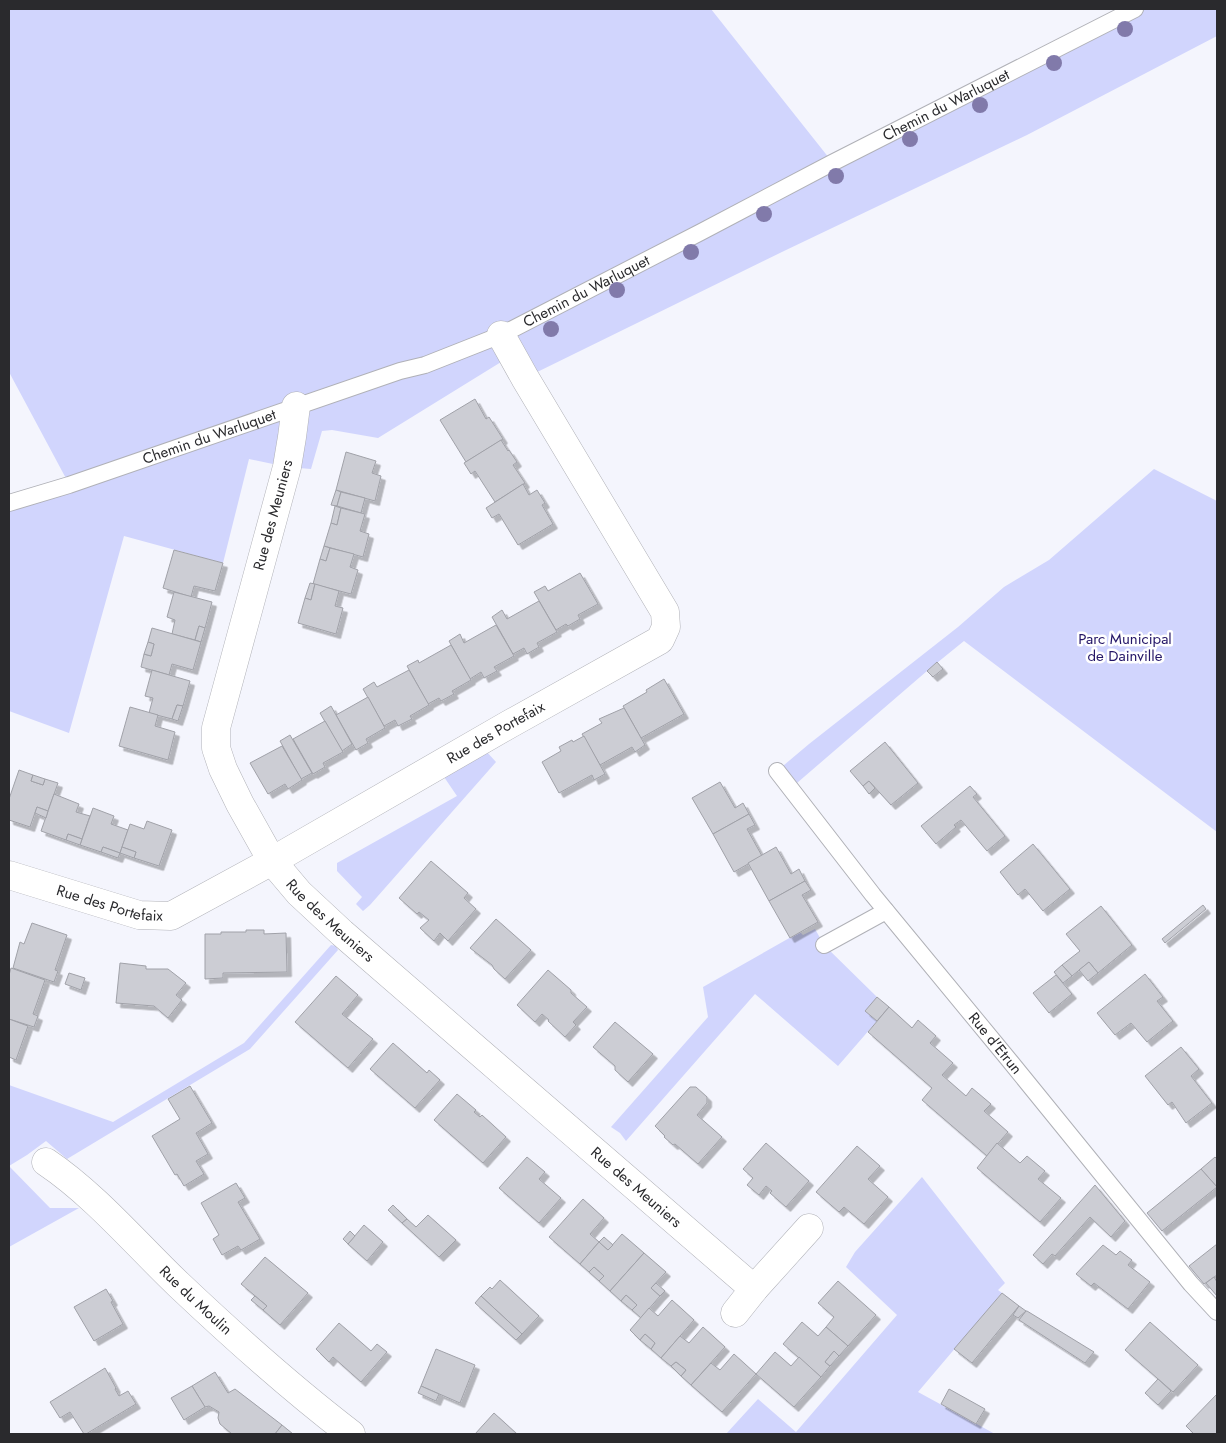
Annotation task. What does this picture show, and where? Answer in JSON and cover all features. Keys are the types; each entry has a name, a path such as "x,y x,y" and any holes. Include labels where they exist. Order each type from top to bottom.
{"street":[{"name":"Rue des Portefaix","path":"9,874 139,916 171,916 272,861 660,640 666,627 665,612 501,335"},
{"name":"Rue des Meuniers","path":"296,406 287,467 216,728 216,748 223,770 240,804 272,861 299,893 342,933 754,1289"},
{"name":"Rue du Moulin","path":"46,1162 65,1175 84,1192 179,1285 303,1397 351,1434"},
{"path":"735,1313 809,1228"}],"lane":[{"name":"Chemin du Warluquet","path":"9,503 400,371 424,365 501,335 693,237 832,163 1135,9"},
{"name":"Rue d'Etrun","path":"777,771 886,911 1191,1284 1217,1312"},
{"path":"824,945 886,911"}],"green space":[{"path":"9,9 711,9 833,163 1135,9 1217,9 1217,36 1027,135 525,378 511,356 378,438 332,430 322,431 311,469 287,467 249,459 223,563 124,536 69,733 9,711 9,503 69,484 9,372"},
{"name":"Parc Municipal de Dainville","path":"1154,469 1217,501 1217,832 964,641 790,789 777,771 958,627 1004,587 1049,560"},
{"path":"485,750 496,762 363,911 356,904 362,897 337,871 337,863 457,796 442,774"},
{"path":"815,929 824,945 877,997 866,1011 877,1021 838,1066 755,994 626,1141 620,1133 611,1127 708,1017 703,987 800,932 803,935"},
{"path":"331,945 336,946 338,950 250,1049 67,1159 46,1141 9,1166 9,1085 113,1122 244,1043"},
{"path":"9,1166 50,1208 79,1208 9,1247"},
{"path":"922,1177 1005,1283 998,1290 1002,1293 918,1392 995,1434 726,1434 758,1399 796,1432 897,1315 846,1267 855,1252"}],"building":[{"path":"475,399 486,419 489,417 503,439 466,462 440,420"},
{"path":"501,440 517,462 513,465 525,483 495,502 475,471 471,474 464,463"},
{"path":"346,452 376,461 372,473 381,476 375,501 336,490"},
{"path":"523,484 529,495 537,490 545,503 542,505 553,524 518,545 499,514 492,518 486,508"},
{"path":"336,490 341,492 337,506 331,505"},
{"path":"341,492 365,498 361,513 337,506"},
{"path":"335,506 341,508 337,525 331,523"},
{"path":"341,508 365,514 360,531 369,534 363,557 324,546 331,523 337,525"},
{"path":"324,546 330,548 326,561 320,559"},
{"path":"330,548 354,554 350,567 358,570 351,594 313,584 320,559 326,561"},
{"path":"174,550 223,563 215,591 194,586 191,597 163,588"},
{"path":"580,573 598,604 578,615 580,619 556,630 534,592 545,586 548,591"},
{"path":"310,583 315,584 311,600 305,598"},
{"path":"315,584 339,591 335,606 343,608 336,634 298,623 305,598 311,600"},
{"path":"174,592 212,602 205,628 199,626 195,640 172,634 175,620 167,617"},
{"path":"539,601 557,632 537,643 539,647 527,654 524,648 513,654 492,617 502,610 507,619"},
{"path":"496,625 514,656 494,667 497,671 484,678 481,672 470,679 449,641 460,634 464,643"},
{"path":"199,626 205,628 201,642 195,640"},
{"path":"152,628 201,642 193,670 172,664 169,675 141,667 144,654 151,656 154,644 148,642"},
{"path":"148,642 154,644 151,656 144,654"},
{"path":"451,645 471,680 452,691 454,694 441,701 439,698 428,704 407,666 418,660 419,663"},
{"path":"937,662 943,669 933,677 927,671"},
{"path":"152,670 190,681 183,706 177,705 172,719 149,713 153,698 145,696"},
{"path":"409,670 429,705 410,716 412,719 398,726 395,720 384,726 363,689 374,682 377,687"},
{"path":"664,679 684,714 641,738 623,706 647,692 646,690"},
{"path":"368,697 385,728 366,739 368,743 356,750 336,715"},
{"path":"177,705 183,706 178,721 172,719"},
{"path":"331,706 352,744 342,751 320,713"},
{"path":"130,707 158,715 155,726 175,732 168,760 119,746"},
{"path":"624,708 645,745 635,752 632,747 600,765 582,734 602,723 599,719"},
{"path":"325,721 343,752 323,763 325,767 313,774 293,739"},
{"path":"290,735 312,773 301,779 280,741"},
{"path":"584,736 605,774 594,780 592,775 559,793 542,762 561,751 559,747"},
{"path":"885,742 918,783 891,805 869,781 863,786 850,771"},
{"path":"282,746 302,780 288,789 285,784 268,794 250,763"},
{"path":"19,770 33,775 31,781 43,785 45,779 58,783 48,811 37,807 30,827 9,820 9,799"},
{"path":"33,775 45,779 43,785 31,781"},
{"path":"869,781 875,788 869,794 863,786"},
{"path":"720,782 735,808 743,803 749,814 713,834 692,798"},
{"path":"970,786 977,794 973,797 1005,836 987,851 961,820 954,825 956,827 936,844 921,826"},
{"path":"54,794 79,804 76,812 90,816 82,839 68,834 66,840 41,831"},
{"path":"37,807 48,811 46,818 35,813"},
{"path":"93,808 114,816 111,824 128,830 120,853 103,847 101,852 80,845"},
{"path":"749,814 755,825 747,829 762,856 734,872 713,834"},
{"path":"147,821 172,830 159,866 134,858 136,852 122,847 130,824 144,829"},
{"path":"68,834 82,839 80,845 66,840"},
{"path":"1033,844 1070,889 1043,911 1025,889 1018,895 1000,872"},
{"path":"103,847 120,853 118,858 101,852"},
{"path":"122,847 136,852 134,858 120,853"},
{"path":"776,847 791,874 799,869 805,881 769,901 748,863"},
{"path":"431,861 468,893 464,898 476,909 448,941 440,933 434,941 420,928 429,920 419,912 417,914 399,898"},
{"path":"805,881 811,890 802,895 818,922 790,938 769,901"},
{"path":"1203,905 1206,909 1165,943 1162,939"},
{"path":"1101,906 1132,945 1098,973 1089,962 1072,976 1062,965 1080,951 1066,934"},
{"path":"496,919 531,950 505,979 492,965 470,948"},
{"path":"32,923 67,935 55,970 58,971 54,982 13,968 20,942 24,944"},
{"path":"246,930 264,930 264,934 286,933 287,972 223,973 223,978 205,979 205,934 246,932"},
{"path":"1089,962 1098,973 1088,981 1079,970"},
{"path":"120,963 146,966 146,969 168,969 186,983 176,995 182,1000 168,1018 154,1006 116,1003"},
{"path":"1062,965 1072,976 1063,983 1054,972"},
{"path":"11,968 45,980 33,1014 38,1016 34,1027 9,1019 9,975"},
{"path":"548,970 587,1007 573,1022 576,1025 565,1037 542,1014 535,1022 517,1005"},
{"path":"69,973 85,978 81,990 65,984"},
{"path":"1145,974 1163,997 1157,1001 1173,1021 1147,1042 1131,1023 1115,1035 1097,1013"},
{"path":"1056,975 1072,994 1049,1013 1033,993"},
{"path":"336,976 358,995 342,1014 373,1039 348,1068 295,1022"},
{"path":"877,997 889,1007 877,1021 865,1011"},
{"path":"889,1007 912,1028 918,1020 936,1036 930,1043 953,1063 942,1075 966,1096 972,1088 991,1104 984,1111 1008,1132 987,1156 922,1100 932,1088 868,1032"},
{"path":"9,1019 28,1026 16,1060 9,1057"},
{"path":"615,1022 653,1054 628,1082 615,1070 615,1066 593,1047"},
{"path":"393,1043 427,1073 429,1070 440,1080 415,1108 370,1069"},
{"path":"1181,1047 1199,1069 1191,1076 1212,1103 1186,1123 1172,1102 1168,1105 1145,1076"},
{"path":"190,1086 212,1123 196,1133 208,1154 196,1161 204,1174 184,1186 177,1174 175,1175 152,1136 180,1119 168,1099"},
{"path":"690,1087 696,1087 707,1097 707,1103 697,1115 722,1137 698,1164 675,1144 673,1145 655,1126"},
{"path":"457,1094 476,1110 474,1112 480,1117 482,1115 506,1137 483,1163 434,1120"},
{"path":"766,1143 809,1181 786,1207 770,1193 772,1191 766,1186 759,1195 747,1185 753,1178 743,1169"},
{"path":"997,1143 1020,1163 1027,1156 1045,1171 1038,1179 1061,1198 1040,1222 977,1168"},
{"path":"857,1146 880,1166 868,1179 888,1197 864,1224 844,1207 839,1212 816,1192"},
{"path":"527,1157 545,1172 539,1179 561,1198 539,1223 499,1188"},
{"path":"1215,1157 1217,1159 1217,1187 1201,1169"},
{"path":"1201,1169 1217,1187 1162,1231 1147,1213"},
{"path":"236,1183 245,1198 238,1202 260,1239 241,1250 238,1246 222,1255 213,1239 219,1235 201,1203"},
{"path":"1095,1185 1125,1221 1111,1237 1090,1217 1055,1256 1052,1254 1043,1264 1033,1255"},
{"path":"583,1199 604,1218 590,1234 599,1242 580,1264 549,1237"},
{"path":"393,1205 407,1219 402,1223 388,1210"},
{"path":"428,1215 456,1240 439,1257 402,1223 407,1219 416,1227"},
{"path":"364,1225 383,1242 367,1261 348,1244"},
{"path":"350,1231 355,1236 348,1244 343,1239"},
{"path":"622,1234 644,1253 610,1291 599,1281 604,1276 594,1267 589,1272 580,1264 599,1242 608,1250"},
{"path":"604,1237 613,1245 608,1250 599,1242"},
{"path":"1217,1244 1217,1275 1204,1284 1189,1266"},
{"path":"1103,1245 1116,1255 1120,1251 1132,1260 1128,1265 1150,1282 1128,1309 1094,1283 1091,1286 1076,1274"},
{"path":"644,1253 666,1272 651,1288 660,1296 641,1318 632,1310 637,1305 626,1295 621,1301 610,1291"},
{"path":"265,1257 308,1293 280,1325 263,1310 267,1306 241,1284"},
{"path":"594,1267 604,1276 599,1281 589,1272"},
{"path":"1214,1277 1217,1282 1217,1296 1206,1283"},
{"path":"500,1280 539,1316 522,1334 481,1296 490,1287 492,1289"},
{"path":"838,1281 876,1315 848,1346 826,1327 834,1317 818,1303"},
{"path":"656,1283 665,1291 660,1296 651,1288"},
{"path":"106,1289 123,1324 94,1341 74,1307"},
{"path":"1002,1293 1019,1306 972,1363 954,1349"},
{"path":"626,1295 637,1305 632,1310 621,1301"},
{"path":"255,1296 267,1306 263,1310 251,1300"},
{"path":"481,1296 522,1334 516,1340 475,1303"},
{"path":"672,1300 694,1320 661,1358 651,1349 655,1343 645,1334 640,1340 630,1330 649,1308 658,1316"},
{"path":"1019,1306 1026,1311 1018,1318 1013,1315"},
{"path":"1026,1311 1094,1352 1085,1363 1019,1320"},
{"path":"802,1322 818,1336 826,1327 848,1346 839,1356 834,1351 825,1362 830,1366 821,1377 783,1344"},
{"path":"1150,1322 1198,1365 1173,1392 1125,1350"},
{"path":"339,1323 371,1351 377,1344 387,1352 361,1382 333,1357 329,1362 316,1349"},
{"path":"703,1327 725,1347 691,1385 681,1376 686,1370 676,1362 671,1366 661,1358 680,1336 689,1343"},
{"path":"645,1334 655,1343 651,1349 640,1340"},
{"path":"436,1349 475,1365 460,1403 421,1386"},
{"path":"834,1351 839,1356 830,1366 825,1362"},
{"path":"775,1352 791,1366 799,1357 821,1377 794,1407 756,1374"},
{"path":"734,1354 756,1374 722,1412 691,1385 711,1363 720,1370"},
{"path":"676,1362 686,1370 681,1376 671,1366"},
{"path":"105,1368 119,1396 128,1391 136,1404 84,1434 70,1412 60,1418 50,1402"},
{"path":"215,1372 228,1393 235,1389 282,1425 275,1434 232,1434 220,1424 219,1412 209,1406 205,1407 192,1386"},
{"path":"1158,1379 1171,1391 1158,1405 1145,1393"},
{"path":"192,1386 205,1407 184,1420 171,1398"},
{"path":"421,1386 439,1394 436,1401 418,1393"},
{"path":"949,1389 985,1409 976,1424 941,1404"},
{"path":"1217,1394 1217,1434 1194,1434 1186,1426"},
{"path":"494,1413 517,1434 475,1434"},
{"path":"282,1425 293,1434 275,1434"}]}
